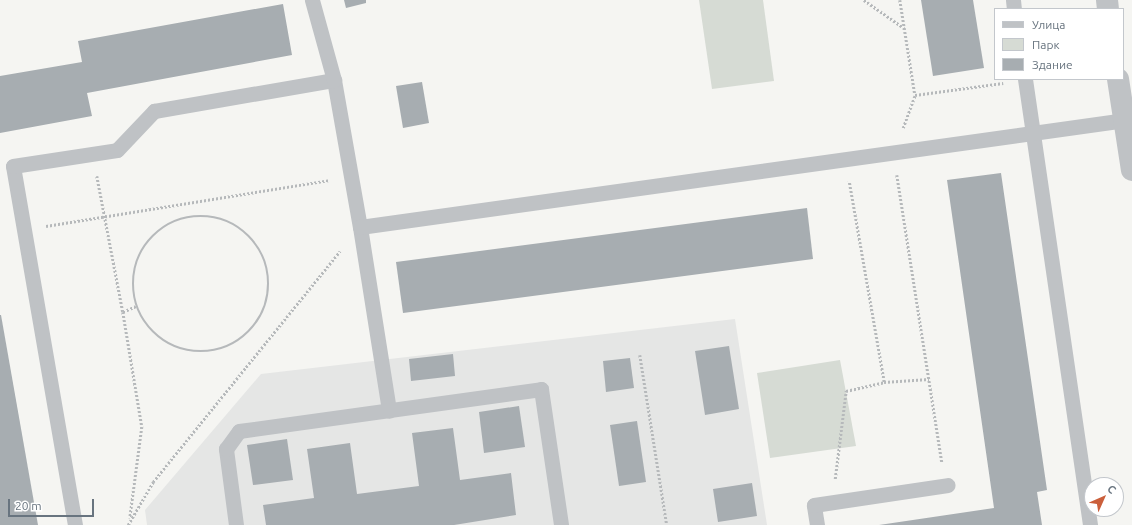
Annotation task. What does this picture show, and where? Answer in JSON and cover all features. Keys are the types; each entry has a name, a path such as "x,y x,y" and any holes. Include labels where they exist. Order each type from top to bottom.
{"street":[{"path":"1118,80 1128,119 1132,170"}],"lane":[{"path":"312,0 334,80 360,227 389,411"},
{"path":"75,525 13,166 117,150 154,111 334,80"},
{"path":"1025,80 1090,525"},
{"path":"360,227 1128,119"},
{"path":"236,525 226,449 239,431 541,389 561,525"},
{"path":"817,525 814,505 947,485"}],"path":[{"path":"864,0 904,28"},
{"path":"900,0 915,95 894,152 947,485"},
{"path":"915,95 1025,80"},
{"path":"92,154 123,312 142,426 130,521"},
{"path":"846,159 884,382"},
{"path":"24,229 351,176"},
{"path":"208,216 230,222 248,234 262,252 268,274 268,296 261,317 247,334 228,347 206,352 184,350 164,341 147,325 136,306 133,283 136,261 148,241 164,226 186,217 208,216"},
{"path":"128,525 152,482 360,227"},
{"path":"123,312 136,306"},
{"path":"640,354 667,525"},
{"path":"832,502 846,391 884,382 929,379"}],"shaded area":[{"path":"735,319 767,525 147,525 145,510 261,374"}],"green space":[{"path":"699,0 763,0 774,81 712,89"},
{"path":"840,360 856,446 770,458 757,373"}],"building":[{"path":"344,0 366,0 366,3 346,8"},
{"path":"921,0 973,0 984,68 933,76"},
{"path":"283,4 292,55 87,93 92,116 0,133 0,76 82,62 78,41"},
{"path":"422,82 429,123 403,128 396,86"},
{"path":"1001,173 1047,490 1037,492 1042,525 879,525 994,508 947,180"},
{"path":"807,208 813,259 403,313 396,262"},
{"path":"1,315 38,525 0,525"},
{"path":"729,346 739,409 705,415 695,351"},
{"path":"453,354 455,376 411,381 409,359"},
{"path":"630,358 634,388 606,392 603,361"},
{"path":"519,406 525,447 484,453 479,412"},
{"path":"637,421 646,482 619,486 610,425"},
{"path":"453,428 460,480 511,473 516,515 454,525 266,525 263,505 314,498 307,449 350,443 357,494 419,486 412,433"},
{"path":"287,439 293,480 253,485 247,445"},
{"path":"752,483 757,516 718,522 713,489"}]}
